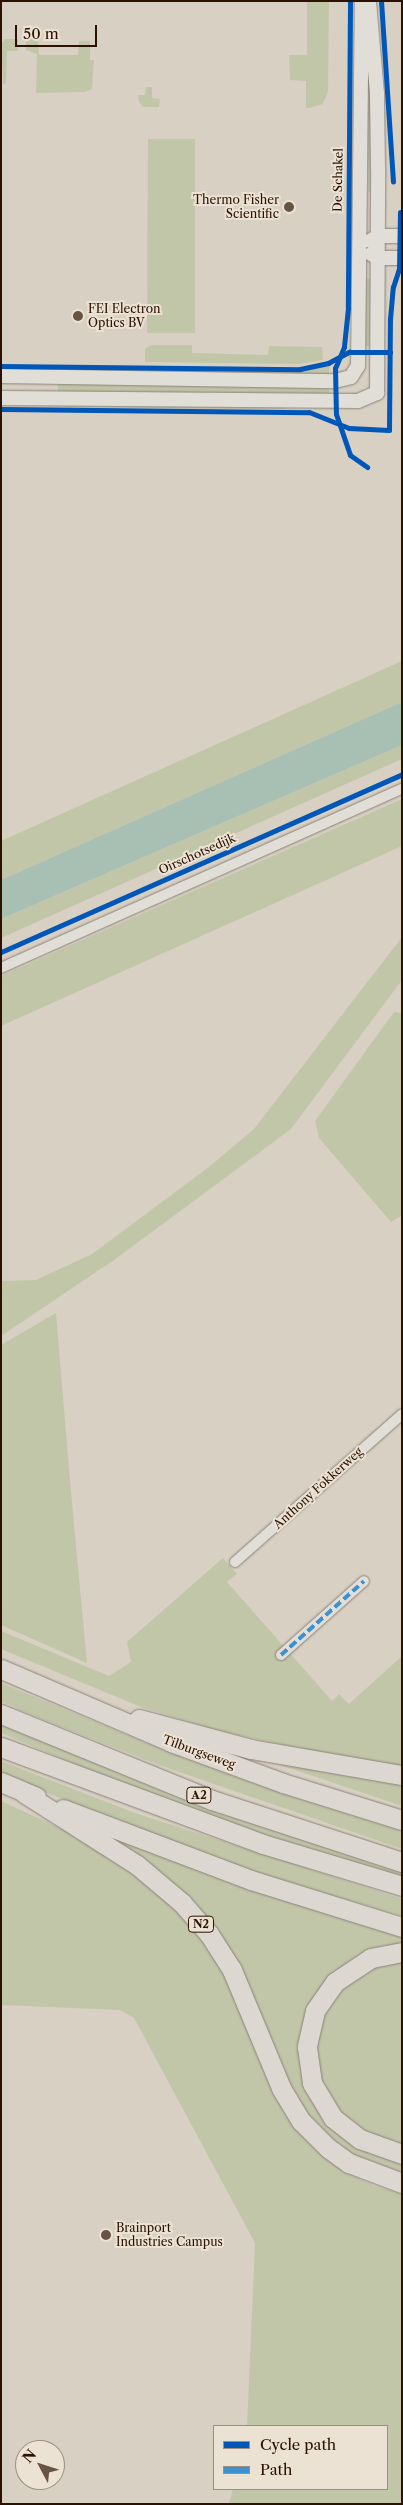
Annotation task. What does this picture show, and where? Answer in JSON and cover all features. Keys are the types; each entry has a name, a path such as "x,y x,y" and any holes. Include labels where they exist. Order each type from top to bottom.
{"highway":[{"name":"Tilburgseweg","path":"1,1669 171,1742 275,1780 402,1820"},
{"path":"82,1705 251,1749 402,1775"},
{"name":"A2","path":"1,1714 212,1800 402,1862"},
{"name":"A2","path":"1,1747 264,1844 402,1886"},
{"name":"N2","path":"1,1782 127,1835 252,1880 402,1927"},
{"name":"N2","path":"24,1792 137,1865 182,1902 209,1934 232,1970 281,2088 301,2121 328,2148 349,2163 402,2183"},
{"path":"402,1952 371,1958 352,1968 335,1982 315,2011 307,2047 312,2083 333,2118 360,2139 402,2154"}],"street":[{"name":"De Schakel","path":"1,376 347,379 358,366 362,1"},
{"path":"1,398 366,400 376,393 379,383 376,93 369,1"},
{"path":"402,236 378,236 359,248 378,258 402,258"},
{"name":"Oirschotsedijk","path":"1,968 402,789"},
{"name":"Anthony Fokkerweg","path":"235,1562 402,1414"},
{"path":"281,1655 364,1581"}],"shaded area":[{"path":"307,1 329,1 328,91 323,104 309,108 306,108 306,81 290,80 289,55 307,55"},
{"path":"5,39 18,39 18,51 7,51 6,84 3,84 1,44"},
{"path":"26,39 38,39 39,55 78,55 79,41 90,41 90,60 94,60 92,89 85,92 36,93 37,54 26,50"},
{"path":"369,78 371,78 375,192 368,192"},
{"path":"146,87 152,87 152,98 160,99 159,107 143,107 139,102 138,95 145,95"},
{"path":"148,139 195,139 195,333 147,333"},
{"path":"356,200 352,306 349,303 350,204"},
{"path":"364,279 374,279 373,346 364,346"},
{"path":"151,345 192,345 192,353 268,355 269,346 322,347 323,360 298,364 145,362 145,349"},
{"path":"330,365 329,374 150,372 150,369 300,371"},
{"path":"58,384 329,385 329,395 58,392"},
{"path":"67,404 285,406 287,409 65,407"},
{"path":"402,661 402,702 1,880 1,841"},
{"path":"402,702 402,745 1,919 1,880"},
{"path":"402,745 402,759 1,938 1,919"},
{"path":"402,799 402,846 1,1026 1,976"},
{"path":"402,937 402,980 291,1129 114,1260 1,1336 1,1281 36,1280 92,1254 209,1167 254,1129"},
{"path":"394,1012 402,1013 402,1215 391,1222 319,1138 315,1121"},
{"path":"56,1313 87,1663 1,1625 1,1345"},
{"path":"223,1558 237,1574 227,1582 332,1701 339,1694 349,1704 402,1656 402,1771 216,1730 141,1707 1,1649 1,1631 109,1676 131,1662 127,1642"},
{"path":"1,1683 166,1751 281,1793 402,1831 402,1849 159,1765 34,1716 1,1701"},
{"path":"1,1723 402,1870 402,1878 266,1836 147,1794 1,1733"},
{"path":"230,1748 290,1764 402,1785 402,1806"},
{"path":"1,1761 138,1814 402,1899 402,1916 254,1872 130,1827 1,1774"},
{"path":"1,1801 91,1842 153,1882 217,1952 323,2156 344,2172 375,2186 402,2194 402,2504 229,2504 233,2490 388,2490 388,2425 247,2425 255,2243 134,2018 120,2010 1,2005"},
{"path":"82,1826 248,1888 402,1936 402,1948 315,2002 315,2099 402,2162 402,2172 354,2155 305,2118 224,1948"},
{"path":"402,1956 402,2150 343,2120 316,2080 315,2022 348,1975"}],"marked path":[{"path":"281,1655 364,1581"}],"cycle path":[{"path":"350,1 348,308 344,347 335,368 336,414 350,455 367,467"},
{"path":"381,1 393,182"},
{"path":"1,409 309,412 349,428 389,430 390,319 393,287 399,269 400,212"},
{"path":"1,366 300,369 328,363 349,352 390,352"},
{"path":"1,952 402,774"}],"place":[{"name":"Thermo Fisher Scientific","path":"289,207"},
{"name":"FEI Electron Optics BV","path":"78,316"},
{"name":"Brainport Industries Campus","path":"106,2235"}]}
